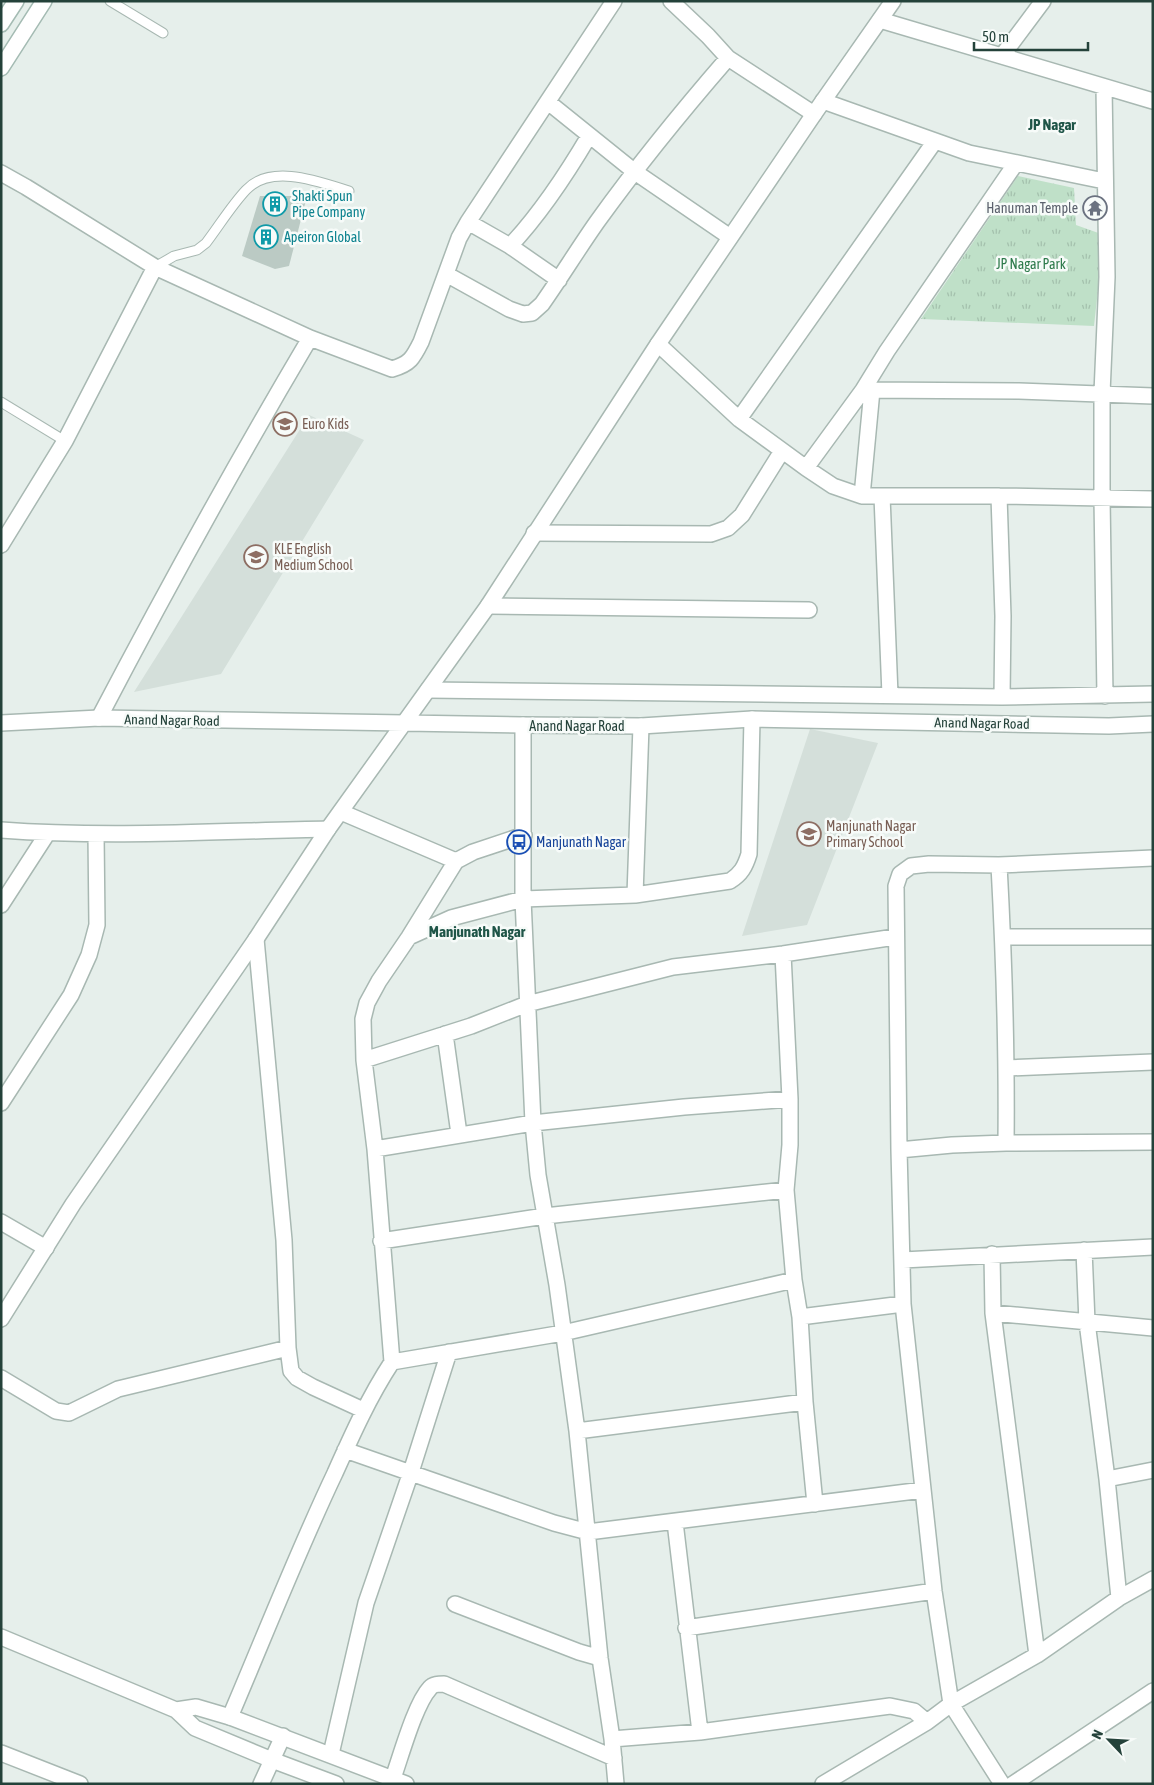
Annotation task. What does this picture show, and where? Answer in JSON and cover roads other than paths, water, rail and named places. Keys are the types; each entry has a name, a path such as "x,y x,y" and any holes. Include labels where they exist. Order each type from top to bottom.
{"street":[{"path":"1,24 16,1"},
{"path":"1,68 44,1"},
{"path":"1,174 26,187 155,267 310,338 392,369 404,366 414,357 421,342 459,238 468,222 614,1"},
{"path":"671,1 728,58 814,114"},
{"path":"1,1319 73,1204 256,939 328,830 488,606 658,344 893,1"},
{"path":"1002,56 1044,1"},
{"path":"880,20 1153,101"},
{"path":"446,274 509,309 523,314 532,313 542,304 597,222 635,172 684,109 728,58"},
{"path":"1104,87 1107,277 1102,393 1105,696"},
{"path":"823,101 969,153 1016,164 1104,180"},
{"path":"548,102 635,172 730,237"},
{"path":"510,246 566,174 589,136"},
{"path":"738,419 935,141"},
{"path":"806,468 867,390 887,351 1016,164"},
{"path":"468,222 510,246 558,280"},
{"path":"4,537 65,441 155,267"},
{"path":"99,718 253,434 310,338"},
{"path":"658,344 738,419 833,486 862,496 1153,499"},
{"path":"867,390 1102,393 1153,396"},
{"path":"862,496 867,390"},
{"path":"534,534 711,534 728,528 742,515 782,451"},
{"path":"882,496 890,695"},
{"path":"999,496 1003,616 1002,697"},
{"path":"488,606 809,610"},
{"path":"428,690 631,694 1002,697 1153,694"},
{"name":"Anand Nagar Road","path":"1,723 99,718 523,726 641,726 752,719 1109,726 1153,724"},
{"path":"410,937 450,918 523,899 635,895 730,881 739,876 746,866 749,854 752,719"},
{"path":"523,726 523,899 533,1123 538,1175 557,1285 562,1333 577,1431 600,1658 612,1739 616,1784"},
{"path":"635,895 641,726"},
{"path":"341,812 456,861"},
{"path":"1,830 47,834 96,834 328,830"},
{"path":"1,905 47,834"},
{"path":"1,1103 71,995 89,955 97,925 96,834"},
{"path":"230,1717 320,1505 363,1410 375,1387 392,1362 375,1149 364,1060 363,1019 367,1003 379,981 410,937 456,861 473,852 524,835"},
{"path":"1002,1784 952,1704 934,1591 903,1304 895,937 896,886 900,874 911,866 929,864 998,865 1153,858"},
{"path":"998,865 1003,937 1007,1068 1006,1143"},
{"path":"364,1060 445,1034 527,1004 672,967 782,954 895,937"},
{"path":"1003,937 1153,937"},
{"path":"256,939 284,1240 288,1348 291,1371 297,1378 313,1388 363,1410"},
{"path":"782,954 790,1099 790,1145 786,1190 794,1280 800,1317 814,1504"},
{"path":"445,1034 459,1134"},
{"path":"1007,1068 1153,1062"},
{"path":"375,1149 533,1123 684,1107 790,1099"},
{"path":"899,1150 952,1145 1006,1143 1153,1142"},
{"path":"381,1241 545,1216 786,1190"},
{"path":"1,1222 46,1248"},
{"path":"903,1260 1153,1247"},
{"path":"1084,1250 1087,1322 1107,1479 1119,1598"},
{"path":"992,1254 993,1313 1037,1655"},
{"path":"392,1362 562,1333 794,1280"},
{"path":"800,1317 903,1304"},
{"path":"993,1313 1153,1328"},
{"path":"1,1378 56,1411 69,1413 118,1389 288,1348"},
{"path":"331,1754 366,1603 411,1472 449,1352"},
{"path":"577,1431 805,1402"},
{"path":"345,1450 554,1523 588,1532 923,1490"},
{"path":"1107,1479 1153,1470"},
{"path":"675,1522 686,1628 700,1732"},
{"path":"823,1784 927,1722 952,1704 1037,1655 1119,1598 1153,1578"},
{"path":"686,1628 934,1591"},
{"path":"455,1604 579,1652 600,1658"},
{"path":"1,1637 176,1710 195,1728 336,1784"},
{"path":"176,1710 196,1707 230,1717 400,1781 420,1703 431,1687 444,1684 614,1758"},
{"path":"1014,1784 1153,1691"},
{"path":"612,1739 700,1732 890,1706 914,1711 927,1722"},
{"path":"261,1784 282,1736"},
{"path":"1,1753 80,1784"}],"lane":[{"path":"110,1 163,33"},
{"path":"155,267 174,256 197,250 206,243 247,189 269,177 304,178 349,191"},
{"path":"1,402 65,441"}],"place":[{"name":"Shakti Spun Pipe Company","path":"275,204"},
{"name":"Hanuman Temple","path":"1095,208"},
{"name":"Apeiron Global","path":"266,237"},
{"name":"Euro Kids","path":"285,424"},
{"name":"KLE English Medium School","path":"256,557"},
{"name":"Manjunath Nagar Primary School","path":"809,834"},
{"name":"Manjunath Nagar","path":"519,842"}],"district":[{"name":"JP Nagar","path":"1052,124"},
{"name":"Manjunath Nagar","path":"477,931"}],"park label":[{"name":"JP Nagar Park","path":"1031,264"}]}
